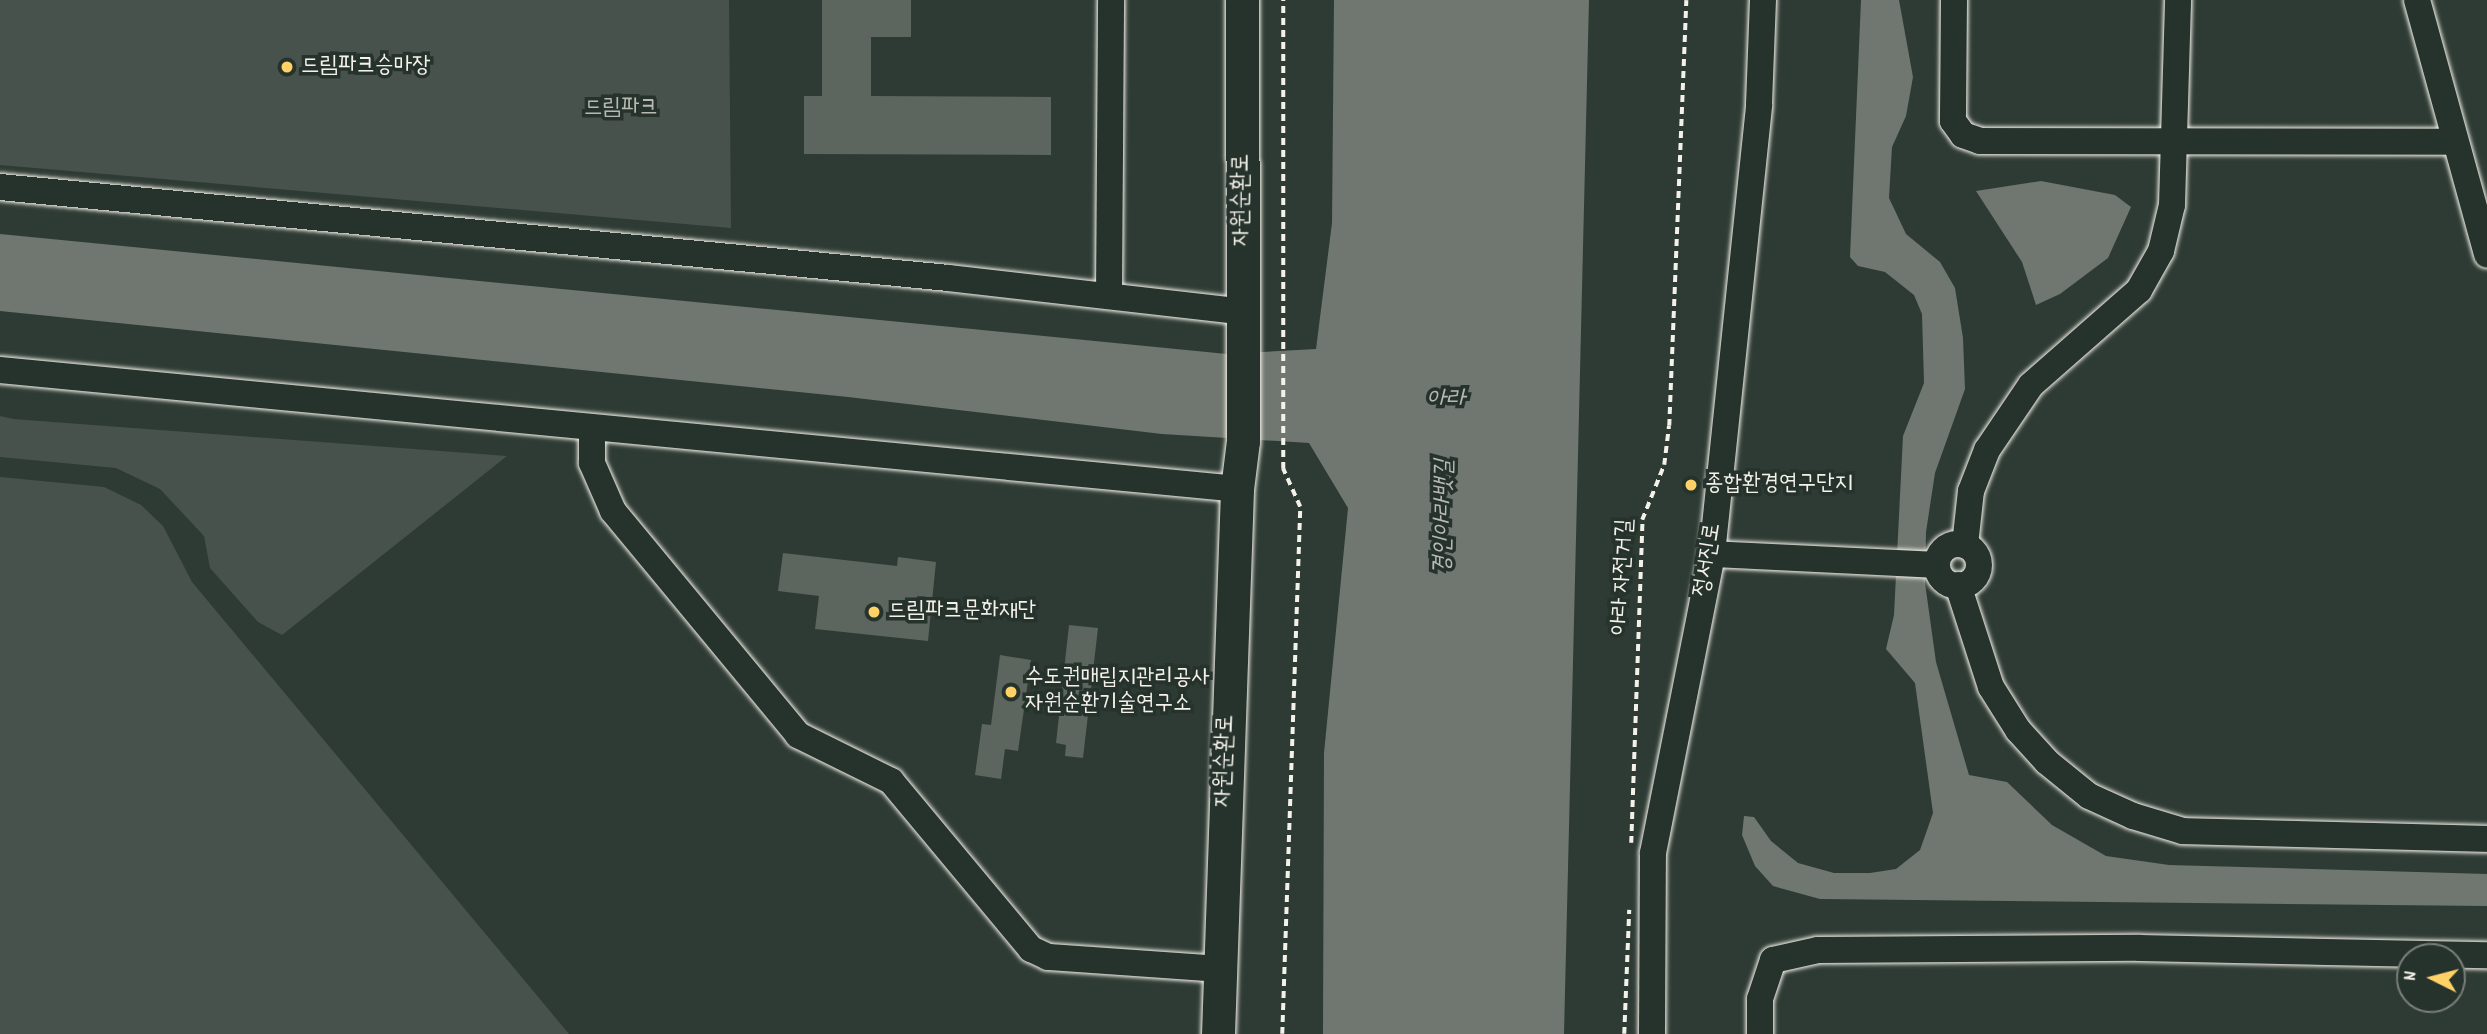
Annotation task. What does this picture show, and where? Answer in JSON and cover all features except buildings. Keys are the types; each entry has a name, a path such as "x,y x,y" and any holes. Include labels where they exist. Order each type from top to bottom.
{"main road":[{"name":"자원순환로","path":"1218,1034 1237,489 1243,441 1245,320 1242,0"}],"street":[{"path":"1109,296 1111,0"},
{"name":"정서진로","path":"1652,1034 1653,853 1712,554 1759,104 1763,0"},
{"path":"1954,0 1953,121 1963,135 1980,141 2455,142"},
{"path":"1936,565 1942,579 1958,585 1974,580 1981,564 1965,545 1971,491 1987,450 2031,385 2139,290 2161,251 2172,205 2176,141 2178,0"},
{"path":"2417,0 2487,255"},
{"path":"0,187 1109,296 1245,320"},
{"path":"0,370 1237,489"},
{"path":"592,428 592,463 612,511 798,735 891,781 1031,949 1048,957 1219,969"},
{"path":"1936,565 1946,548 1965,545"},
{"path":"1712,554 1936,565"},
{"path":"1958,585 1991,687 2018,730 2047,762 2089,796 2183,831 2487,838"},
{"path":"1760,1034 1760,999 1773,960 1818,950 2127,948 2487,955"}],"path":[{"path":"1282,1034 1300,507 1283,469 1283,0"},
{"name":"아라 자전거길","path":"1631,853 1643,520 1664,465 1669,426 1686,0"},
{"path":"1624,1034 1629,895"}],"green space":[{"name":"드림파크","path":"0,0 729,0 731,228 0,165"},
{"path":"0,416 507,456 282,635 258,622 210,568 204,536 160,489 116,468 0,457"},
{"path":"0,477 104,487 141,505 163,526 192,582 569,1034 0,1034"}],"water":[{"name":"아라","path":"1334,0 1589,0 1564,1034 1323,1034 1324,753 1348,508 1309,443 1162,434 848,397 0,311 0,234 1227,354 1316,349 1332,223"},
{"path":"1861,0 1899,0 1913,77 1906,116 1892,147 1889,198 1906,234 1940,262 1955,288 1963,338 1965,389 1935,473 1926,532 1925,583 1936,662 1969,775 2007,782 2052,825 2106,856 2169,865 2487,874 2487,906 1820,899 1773,886 1755,866 1742,835 1744,816 1754,817 1771,841 1798,863 1834,873 1870,873 1896,869 1920,850 1933,813 1915,683 1886,649 1894,615 1903,436 1924,383 1922,314 1914,295 1885,272 1858,266 1850,257"},
{"path":"2041,181 2115,195 2131,207 2108,258 2060,294 2036,305 2022,262 1976,191"}],"place":[{"name":"드림파크승마장","path":"287,67"},
{"name":"종합환경연구단지","path":"1691,485"},
{"name":"드림파크문화재단","path":"874,612"},
{"name":"수도권매립지관리공사 자원순환기술연구소","path":"1011,692"}],"water label":[{"name":"경인아라뱃길","path":"1445,517"}]}
